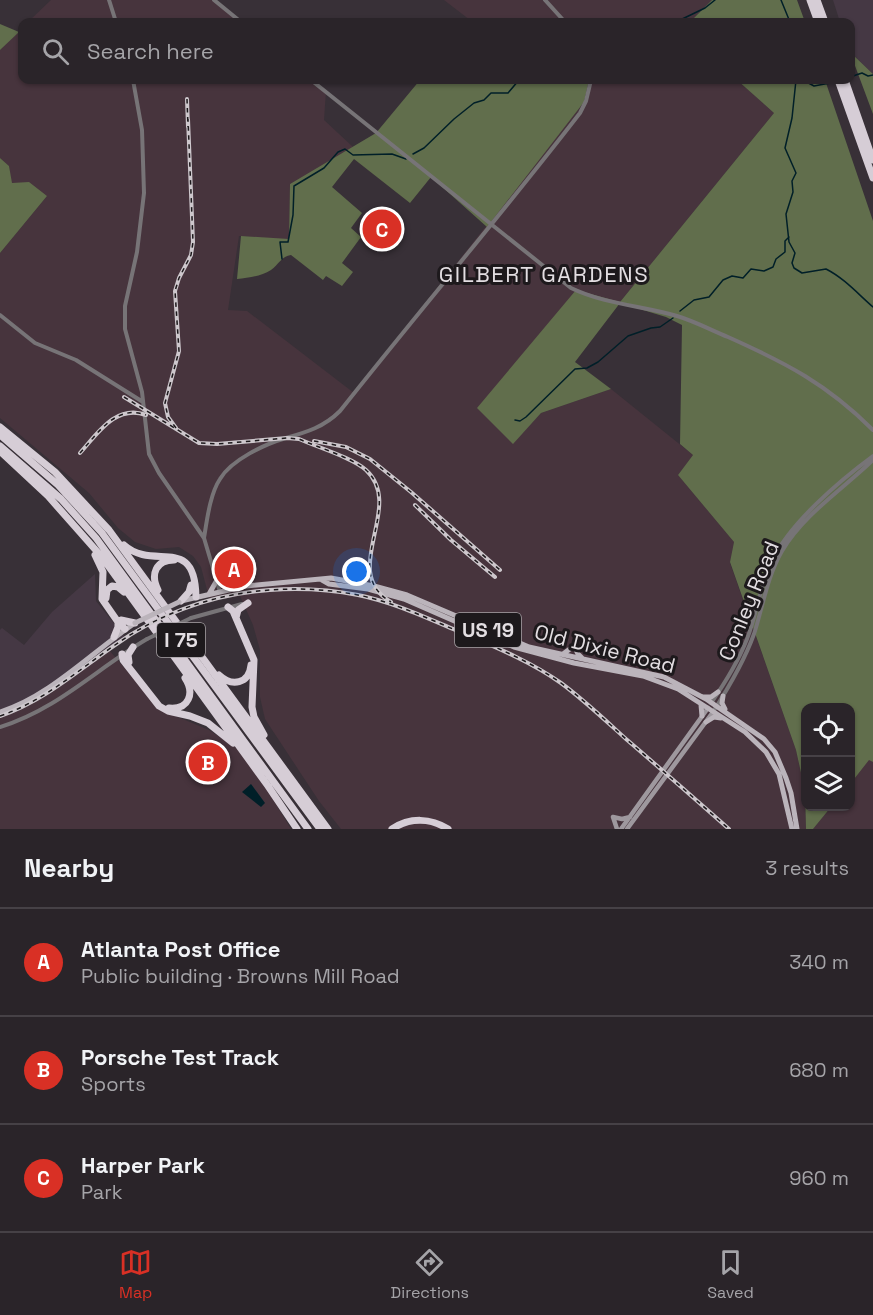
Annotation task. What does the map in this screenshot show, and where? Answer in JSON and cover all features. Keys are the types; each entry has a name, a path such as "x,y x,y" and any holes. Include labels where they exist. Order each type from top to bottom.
{"highway":[{"path":"810,0 817,18"},
{"path":"818,0 824,18"},
{"path":"839,84 873,178"},
{"path":"846,84 873,160"},
{"path":"0,427 54,472 128,548 137,554 175,556 185,562 191,571 196,597"},
{"name":"I 75","path":"0,435 32,461 80,508 112,546 320,829"},
{"name":"I 75","path":"0,446 61,499 96,538 307,828"},
{"path":"0,451 39,486 101,556 297,829"},
{"path":"32,461 113,551 315,829"},
{"path":"77,527 102,566 104,575 102,599 126,629"},
{"path":"109,530 329,829"},
{"path":"169,610 154,580 154,573 157,567 169,560 180,562 186,569 196,597"},
{"path":"180,601 189,592 191,585"},
{"path":"114,637 119,621 106,597 106,592 110,587 120,588 144,614"},
{"path":"236,618 238,610 248,603"},
{"path":"203,657 223,679 230,682 240,682 250,672 251,661 228,607"},
{"path":"228,607 236,618 254,660 251,701 254,717 284,768"},
{"path":"119,621 135,623"},
{"path":"122,654 164,706 176,708 188,701 191,692 189,683 155,630"},
{"path":"129,663 128,655 133,647"},
{"path":"122,654 123,660 159,706 168,711 199,719 215,728 236,746 268,786"},
{"path":"392,829 405,822 419,820 433,822 448,829"},
{"path":"399,829 420,824 440,829"}],"main road":[{"path":"209,594 217,580"},
{"name":"US 19","path":"0,712 21,705 40,694 144,614 180,601 259,585 322,580 329,584 406,597"},
{"name":"Old Dixie Road","path":"406,597 522,645 664,676 712,707 723,718 759,744 775,764 783,787 792,829"},
{"name":"Old Dixie Road","path":"406,597 514,647 574,663 654,679 700,699"},
{"path":"561,655 574,646 578,655 583,659"},
{"path":"702,716 700,699 721,694 727,713"},
{"path":"630,817 622,819 613,817 619,829 630,817 702,716 712,707"},
{"path":"627,829 706,722 712,707"},
{"name":"Old Dixie Road","path":"712,707 727,713 758,733 775,753 791,793 797,829"},
{"path":"706,722 714,717 723,718"}],"street":[{"path":"109,0 115,18"},
{"path":"214,0 236,18"},
{"path":"545,0 561,18"},
{"path":"134,84 142,130 144,194 140,232 126,299 124,321 143,402 147,443 153,464 204,538 220,592"},
{"path":"316,84 571,288 683,318 777,359 834,394 873,430"},
{"path":"204,538 216,487 224,473 233,465 274,441 317,428 334,417 424,305 492,226 516,192 580,113 590,84"},
{"path":"0,315 35,343 76,360 143,402"},
{"name":"Conley Road","path":"712,707 747,650 768,581 786,544 814,513 873,458"},
{"path":"0,727 28,716 68,694 122,654 147,639 191,618 248,603"}],"shaded area":[{"path":"51,0 215,0 239,18 32,18"},
{"path":"444,0 712,0 694,18 467,18"},
{"path":"833,0 873,0 873,74 855,57 855,18 839,18"},
{"path":"18,32 18,84 317,84 326,91 324,120 353,147 290,184 289,240 239,236 228,310 247,311 354,393 584,102 588,84 741,84 774,113 620,302 513,443 541,413 611,389 693,455 678,475 734,542 730,563 796,750 801,773 801,811 806,811 806,829 341,829 319,801 265,719 260,697 260,650 253,625 240,596 210,601 201,567 193,556 179,547 156,549 135,542 118,528 89,493 0,418 0,253 47,196 11,183 9,166 0,158 0,50"},
{"path":"95,574 96,601 125,637 63,683 15,713 0,716 0,630 2,628 24,645 52,612"},
{"path":"109,650 161,710 209,730 238,749 257,773 291,829 0,829 0,716 15,712 65,682"},
{"path":"869,759 873,762 873,829 813,829 828,811 855,811 855,778"}],"green space":[{"path":"712,0 797,0 804,18 694,18"},
{"path":"0,24 18,33 0,50"},
{"path":"855,57 873,74 873,114 855,66"},
{"path":"417,84 588,84 584,102 487,227 431,177 410,203 354,159 332,187 362,213 351,228 361,237 342,263 353,272 342,286 326,276 323,280 291,255 285,257 267,272 237,279 241,236 289,239 290,184 376,133"},
{"path":"741,84 826,84 873,221 873,762 869,760 855,778 855,703 801,703 801,773 796,750 730,562 734,542 678,475 693,455 680,444 682,325 666,317 620,303 575,362 611,389 541,413 513,444 477,408 576,290 620,302 774,113"},
{"path":"0,158 9,166 12,183 29,182 47,196 0,253"},
{"path":"806,811 828,811 813,829 806,829"}],"water":[{"path":"251,784 265,803 261,807 242,792"}],"waterway":[{"path":"684,18 705,8 715,0"},
{"path":"781,0 788,18"},
{"path":"855,75 862,73 868,76 873,75"},
{"path":"413,154 424,148 474,103 484,100 491,93 508,93 516,84"},
{"path":"796,84 792,118 785,148 796,173 792,181 793,192 786,214 789,242 795,253 792,263 794,268 802,273 826,269 845,282 873,307"},
{"path":"810,84 814,86 825,84"},
{"path":"282,259 280,242 288,242 293,215 294,186 324,168 338,152 345,149 353,155 392,154 406,159"},
{"path":"680,311 694,300 709,297 723,280 732,276 743,278 751,269 764,271 773,267 776,259 785,252 785,241 789,237"},
{"path":"515,420 520,421 526,417 575,369 587,368 598,362 628,336 660,327 673,318"}],"railway":[{"path":"187,99 188,127"},
{"path":"176,428 168,417 165,403 179,351 175,291 191,255 193,242 188,119"},
{"path":"124,397 199,443 299,439 344,457 366,470 376,485 379,502 378,520 370,556 370,574 376,589 391,602"},
{"path":"80,453 101,429 117,417 126,413 146,415"},
{"path":"314,441 346,447 370,459 500,570"},
{"path":"415,505 451,540 495,577"},
{"path":"0,716 46,694 139,629 183,609 226,596 270,590 314,590 358,595 410,611 499,649 549,675 586,703 729,829"}],"place":[{"name":"Harper Park","path":"382,229"},
{"name":"Atlanta Post Office","path":"234,569"},
{"name":"Porsche Test Track","path":"208,762"}],"district":[{"name":"GILBERT GARDENS","path":"544,274"}]}
